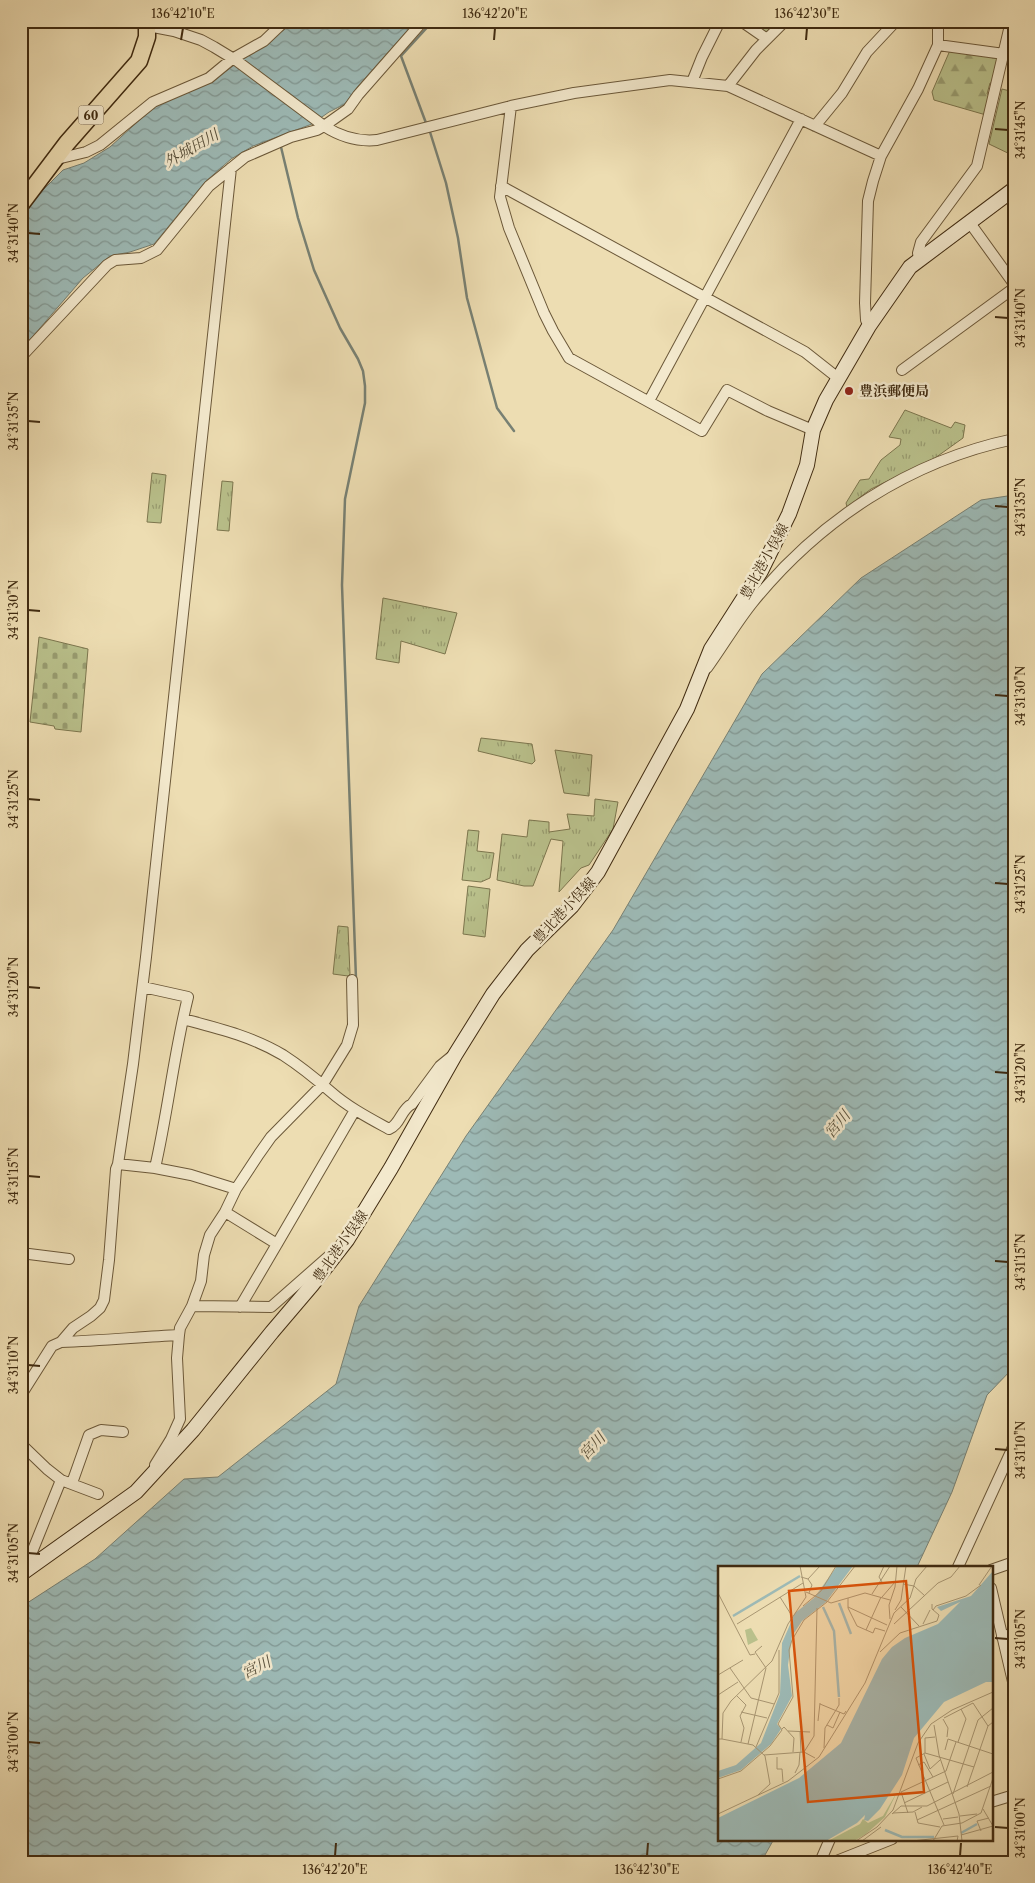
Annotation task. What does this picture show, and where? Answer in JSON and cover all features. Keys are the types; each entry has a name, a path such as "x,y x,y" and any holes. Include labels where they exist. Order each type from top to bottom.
{"main road":[{"name":"60","path":"21,204 84,123 139,61 145,44 148,23"},
{"name":"豊北港小俣線","path":"21,1574 136,1492 210,1409 347,1240 454,1055 492,996 526,950 572,906 598,872 687,709 711,649 761,571 789,514 807,465 814,430 826,400 869,326 903,276 919,259 970,224 1014,189"}],"street":[{"path":"174,31 183,21"},
{"path":"57,159 86,152 100,145 153,102 209,78 264,41 285,21"},
{"path":"21,357 107,265 115,260 142,258 157,250 209,186 231,168 257,151 291,137 317,130 322,124 348,109 423,21"},
{"path":"692,82 720,21"},
{"path":"741,21 767,39"},
{"path":"728,86 756,50 785,21"},
{"path":"815,126 842,93 867,52 896,21"},
{"path":"869,326 866,320 865,303 868,201 881,156 918,89 938,44 938,21"},
{"path":"919,259 918,253 921,242 977,166 1012,22"},
{"path":"148,23 201,40 234,60 336,134 355,140 377,140 511,106 574,93 660,80 728,86 881,156"},
{"path":"938,44 1004,54"},
{"path":"511,106 500,197 509,228 544,313 569,358 702,431 727,390 768,411 814,430"},
{"path":"649,401 801,120"},
{"path":"21,1395 40,1362 52,1346 60,1342 73,1328 100,1308 104,1300 110,1260 116,1169 143,987 231,168"},
{"path":"500,186 805,352 838,378"},
{"path":"902,370 1014,286 970,224"},
{"path":"702,675 752,603 802,548 839,518 887,486 925,468 973,449 1014,439"},
{"path":"149,1478 177,1429 180,1419 178,1358 180,1328 192,1306 200,1281 204,1255 210,1235 225,1212 236,1189 271,1137 323,1084 350,1039 353,1025 352,980"},
{"path":"143,987 188,997 182,1019 170,1094 155,1168"},
{"path":"182,1019 239,1034 265,1046 323,1084 355,1110 389,1129 394,1127 406,1106 412,1104 440,1066 454,1055"},
{"path":"240,1307 355,1110"},
{"path":"118,1164 155,1168 191,1175 236,1189"},
{"path":"225,1212 277,1244"},
{"path":"192,1306 271,1307 347,1240"},
{"path":"21,1253 69,1259"},
{"path":"60,1342 179,1335"},
{"path":"72,1483 89,1435 101,1430 123,1432"},
{"path":"21,1444 61,1480 98,1494"},
{"path":"958,1566 1014,1445"},
{"path":"21,1566 32,1552 61,1480"},
{"path":"992,1570 1014,1562"},
{"path":"992,1592 1014,1686"},
{"path":"1002,1637 1014,1633"},
{"path":"992,1802 1014,1795"},
{"path":"820,1862 830,1840"},
{"path":"834,1862 889,1840"}],"green space":[{"path":"747,21 780,21 765,34"},
{"path":"951,48 1000,57 994,83 990,83 987,94 991,95 986,115 934,100 932,92"},
{"path":"1002,89 1014,92 1014,156 989,144"},
{"path":"905,410 951,428 955,422 965,425 963,438 935,458 871,489 847,507 846,503 860,480 869,479 881,460 900,445 901,439 889,437"},
{"path":"152,473 166,475 161,523 147,522"},
{"path":"222,481 233,482 229,531 217,530"},
{"path":"383,598 457,613 445,654 401,641 399,663 376,659"},
{"path":"39,637 88,649 81,732 55,729 54,726 30,722"},
{"path":"481,738 532,744 535,761 532,764 478,751"},
{"path":"555,750 592,755 589,796 564,793"},
{"path":"595,799 618,802 613,829 589,865 581,868 559,892 563,841 551,839 533,886 497,880 502,834 527,837 529,820 549,822 549,832 570,829 567,814 594,816"},
{"path":"468,830 479,831 477,851 494,853 490,878 481,882 462,880"},
{"path":"468,886 490,889 485,937 463,934"},
{"path":"338,926 348,927 350,974 348,976 333,974"}],"water":[{"name":"外城田川","path":"293,21 416,21 358,86 345,104 312,124 253,146 231,159 205,182 154,244 110,256 83,278 21,350 21,217 34,199 63,170 84,163 110,147 155,106 212,81 285,29"},
{"name":"宮川","path":"1014,495 1014,1367 987,1395 952,1492 917,1566 718,1566 718,1840 773,1840 761,1862 21,1862 21,1607 95,1559 184,1479 218,1477 336,1384 359,1306 466,1136 613,930 762,674 861,578 981,500"}],"waterway":[{"path":"426,123 401,56 433,21"},
{"path":"430,132 446,183 458,238 467,298 497,408 514,431"},
{"path":"281,147 298,218 314,270 340,328 358,359 363,371 365,386 365,403 345,499 342,585 356,979"}],"place":[{"name":"豊浜郵便局","path":"849,391"}]}
